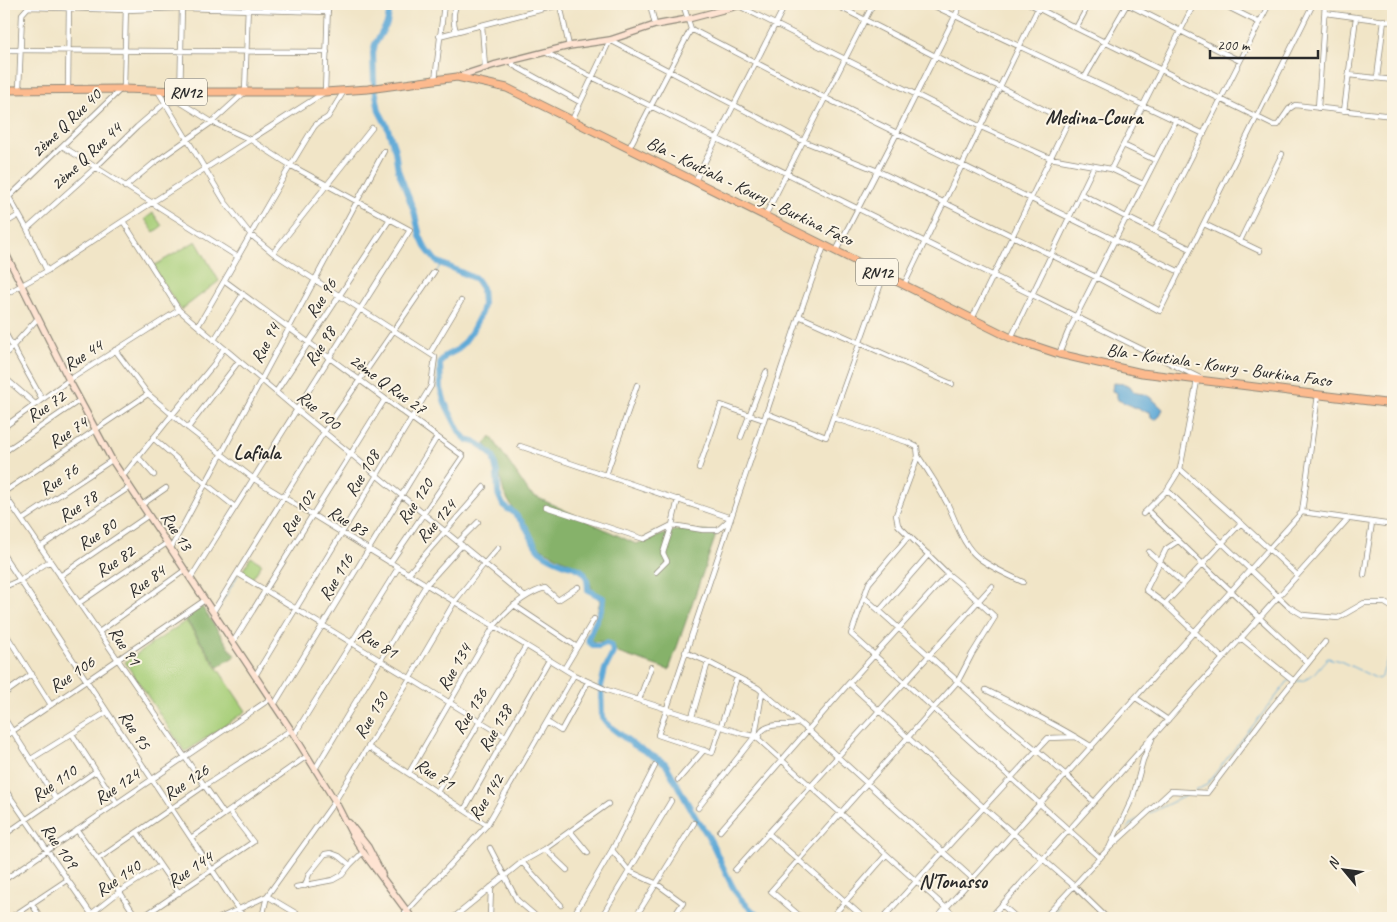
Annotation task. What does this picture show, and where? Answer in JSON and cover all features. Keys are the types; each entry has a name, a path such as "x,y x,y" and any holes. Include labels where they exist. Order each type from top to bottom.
{"main road":[{"name":"Bla - Koutiala - Koury - Burkina Faso","path":"344,91 457,78 507,88 1011,338 1059,354 1142,373 1393,404"},
{"name":"RN12","path":"4,90 344,91"}],"street":[{"path":"122,89 126,4"},
{"path":"125,187 154,163 212,122 245,92 248,4"},
{"path":"4,295 47,271 325,92 328,4"},
{"path":"435,80 444,4"},
{"path":"456,32 453,20 455,8 458,4"},
{"path":"532,4 534,11"},
{"path":"439,36 561,4 569,46"},
{"path":"650,4 655,25"},
{"path":"629,148 691,29 683,4"},
{"path":"457,78 513,60 569,46 610,40 655,25 688,19 745,4"},
{"path":"834,4 1068,122 972,319"},
{"path":"765,216 873,4"},
{"path":"930,4 1204,134"},
{"path":"836,251 859,209 961,4"},
{"path":"1030,4 1039,6 1076,28 1273,126 1278,125 1289,108 1295,105 1393,116"},
{"path":"1076,28 1089,4"},
{"path":"1085,77 1127,4 1240,61"},
{"path":"1111,168 1194,4"},
{"path":"1222,4 1230,6 1260,23"},
{"path":"1154,231 1269,4"},
{"path":"610,40 803,141 878,171 1096,277 1160,311 1314,4"},
{"path":"1318,108 1326,4"},
{"path":"19,90 22,14 30,5 126,10 182,6 328,12"},
{"path":"68,90 69,6"},
{"path":"180,102 182,6"},
{"path":"738,6 980,127 1050,158 1111,168 1143,184"},
{"path":"904,285 1039,6"},
{"path":"695,181 782,11"},
{"path":"1325,13 1393,22"},
{"path":"1344,111 1356,17"},
{"path":"1377,78 1384,20"},
{"path":"482,25 485,68"},
{"path":"691,29 1180,272"},
{"path":"572,120 610,40"},
{"path":"4,50 327,52"},
{"path":"545,52 1208,382"},
{"path":"513,60 513,65 580,102"},
{"path":"1349,75 1393,80"},
{"name":"2ème Q Rue 40","path":"9,197 122,89"},
{"path":"158,91 225,202 251,235 273,253 430,353 461,301"},
{"path":"198,326 290,165 318,122 328,117 344,91"},
{"path":"165,103 180,102 212,122 251,140 290,165 390,219"},
{"name":"2ème Q Rue 44","path":"27,229 165,103"},
{"path":"1059,354 1076,316 1176,120"},
{"path":"273,253 372,128"},
{"path":"1123,145 1155,160"},
{"path":"62,146 238,257"},
{"name":"Rue 94","path":"169,546 206,484 384,151"},
{"path":"1240,241 1282,154"},
{"path":"1011,338 1094,166"},
{"path":"4,188 27,229 47,271"},
{"path":"1081,194 1191,249"},
{"path":"4,224 19,215"},
{"name":"Rue 98","path":"190,578 410,230 390,219"},
{"name":"Rue 96","path":"276,392 390,219"},
{"name":"Rue 100","path":"123,222 179,310 261,380 525,597"},
{"path":"1204,224 1260,252"},
{"path":"736,677 712,753 658,735 824,246"},
{"name":"Rue 13","path":"4,250 69,380 112,460 293,732 371,865 412,918"},
{"path":"213,612 324,432 434,272"},
{"path":"766,413 826,437 884,275"},
{"name":"2ème Q Rue 27","path":"225,281 463,456"},
{"path":"214,340 243,294"},
{"name":"Rue 44","path":"5,424 69,380 179,310"},
{"path":"799,316 952,384"},
{"path":"4,356 38,318"},
{"path":"4,332 42,399"},
{"path":"123,476 214,364 224,348"},
{"name":"Rue 83","path":"115,350 148,394 188,428 254,478 312,516 564,669 607,690 756,737"},
{"name":"Rue 108","path":"255,676 431,386 435,357 430,353"},
{"path":"188,428 239,361"},
{"path":"741,437 766,372"},
{"path":"4,377 35,404"},
{"path":"1197,381 1180,468 1167,490 1145,512 1308,663"},
{"path":"606,475 637,385"},
{"name":"Rue 74","path":"4,493 148,394"},
{"path":"938,918 1302,512 1318,395"},
{"name":"Rue 102","path":"233,642 385,398"},
{"name":"Rue 72","path":"4,452 80,400"},
{"path":"699,468 721,405 764,420"},
{"path":"833,418 907,442 916,447 918,456 929,471 965,542 978,557 1023,582"},
{"name":"Rue 116","path":"274,705 437,436"},
{"path":"153,438 235,507"},
{"path":"520,446 731,518"},
{"name":"Rue 120","path":"390,563 463,456"},
{"path":"802,918 771,891 958,681 995,616 948,574 898,525 896,515 918,456"},
{"path":"138,457 154,475"},
{"name":"Rue 76","path":"22,520 112,460"},
{"path":"1180,468 1296,575"},
{"name":"Rue 78","path":"40,547 130,487"},
{"name":"Rue 124","path":"408,574 484,487"},
{"path":"142,504 166,488"},
{"path":"1167,490 1288,606 1303,615 1338,618 1364,603 1385,603 1393,608"},
{"name":"Rue 91","path":"4,493 224,814"},
{"path":"656,572 668,560 663,553 678,500"},
{"path":"546,507 644,539 672,525 703,530 718,530 731,518"},
{"path":"1302,512 1393,525"},
{"name":"Rue 80","path":"60,576 149,515"},
{"path":"990,918 1348,519"},
{"path":"315,769 426,585 478,522"},
{"path":"1165,604 1241,523"},
{"path":"1364,575 1372,523"},
{"path":"908,536 869,583 851,634 1100,858"},
{"path":"1178,541 1166,549 1146,590 1165,604 1222,658"},
{"name":"Rue 82","path":"79,603 169,546"},
{"name":"Rue 130","path":"267,896 335,801 410,678 454,601 498,548"},
{"path":"1149,552 1184,584"},
{"path":"880,610 928,554"},
{"name":"Rue 95","path":"4,556 244,918"},
{"path":"4,587 20,580 50,560"},
{"path":"293,732 398,568"},
{"name":"Rue 84","path":"99,632 185,570"},
{"name":"Rue 81","path":"237,573 506,737"},
{"path":"720,830 948,574"},
{"path":"735,870 992,586"},
{"name":"Rue 134","path":"409,773 494,626 509,609 539,589 545,588 558,600 578,587"},
{"path":"864,597 1066,775 1094,802"},
{"name":"Rue 106","path":"4,737 205,600"},
{"path":"514,606 577,648"},
{"path":"564,669 594,618"},
{"path":"4,630 51,705"},
{"path":"1241,638 1294,681"},
{"path":"1044,918 1109,848 1171,791 1207,794 1266,715 1325,642"},
{"name":"Rue 136","path":"437,792 526,646"},
{"path":"685,652 758,688 808,730 973,879"},
{"name":"Rue 138","path":"464,810 550,660"},
{"path":"692,718 708,662"},
{"path":"639,700 651,667"},
{"path":"4,694 32,674"},
{"name":"Rue 142","path":"401,918 406,910 487,825 574,675"},
{"path":"547,722 561,731 590,683"},
{"path":"849,683 983,808 1074,886 1107,918"},
{"path":"986,690 1092,747"},
{"path":"756,737 762,693"},
{"path":"1136,698 1168,720"},
{"name":"Rue 124","path":"4,880 270,699"},
{"path":"31,760 107,712"},
{"path":"4,718 56,799"},
{"path":"698,808 762,731 780,724 794,725 799,723"},
{"name":"Rue 126","path":"98,859 204,786 293,732"},
{"path":"72,734 117,803"},
{"path":"1109,848 1133,797 1143,760 1153,736"},
{"path":"756,737 956,918"},
{"path":"884,918 1048,738 1076,737"},
{"name":"Rue 71","path":"368,748 487,825"},
{"path":"678,780 704,750"},
{"path":"191,838 307,756"},
{"path":"572,918 612,850 654,766"},
{"name":"Rue 110","path":"4,835 96,771"},
{"name":"Rue 109","path":"4,788 92,916"},
{"path":"601,918 671,801"},
{"path":"453,918 522,862 545,849 608,804"},
{"name":"Rue 144","path":"141,918 253,842 229,811"},
{"name":"Rue 13","path":"344,817 368,847 383,879"},
{"path":"635,918 694,823"},
{"path":"77,830 137,918"},
{"path":"570,830 588,853"},
{"path":"137,832 179,893"},
{"path":"768,833 864,918"},
{"path":"490,848 518,900 538,918"},
{"path":"545,849 567,870"},
{"path":"612,850 629,871 657,884 683,903 672,918"},
{"path":"296,887 333,880 342,875 363,852"},
{"path":"305,886 309,874 325,854 331,853 339,856 350,865"},
{"path":"831,918 886,855"},
{"path":"522,862 561,905"},
{"name":"Rue 140","path":"92,916 119,892 160,866"},
{"path":"10,918 67,880"},
{"path":"490,918 491,887"},
{"path":"220,918 267,896"},
{"path":"262,918 267,896"},
{"path":"267,896 304,918"},
{"path":"31,903 41,918"},
{"path":"1002,905 1017,918"}],"green space":[{"path":"153,213 162,226 154,232 145,219"},
{"path":"196,241 219,281 181,310 152,267"},
{"path":"491,436 530,494 636,544 677,530 717,532 669,670 618,653 608,641 594,642 590,639 600,601 593,591 585,571 533,544 504,493 495,456 485,444"},
{"path":"251,557 262,564 252,579 241,573"},
{"path":"202,607 235,656 218,667 185,618"},
{"path":"186,621 246,711 185,752 125,662"}],"water":[{"path":"1113,383 1125,384 1130,386 1134,392 1151,398 1163,409 1159,417 1155,420 1151,418 1150,412 1118,400 1117,393 1112,391"}],"waterway":[{"path":"391,4 387,24 375,44 373,53 374,83 379,111 387,126 395,150 398,170 414,211 420,236 425,247 436,261 476,279 482,288 483,305 472,331 462,345 445,356 440,364 441,389 445,403 460,433 467,440 477,443 493,456 497,473 498,494 503,505 511,510 522,522 538,549 552,559 581,570 586,578 588,590 603,598 602,607 588,638 589,642 594,646 606,643 612,647 613,653 605,669 601,686 602,717 608,725 634,745 665,763 713,845 736,893 760,918"},
{"path":"436,272 442,264"},
{"path":"219,607 238,575"},
{"path":"1297,681 1307,679 1328,658 1340,661 1378,679 1382,676 1387,660 1393,658"},
{"path":"1195,791 1206,785 1289,680 1291,680"},
{"path":"1150,813 1189,794"},
{"path":"1127,828 1137,819"},
{"path":"1048,918 1058,906"}],"district":[{"name":"Medina-Coura","path":"1094,117"},
{"name":"Lafiala","path":"257,452"},
{"name":"N'Tonasso","path":"953,881"}]}
